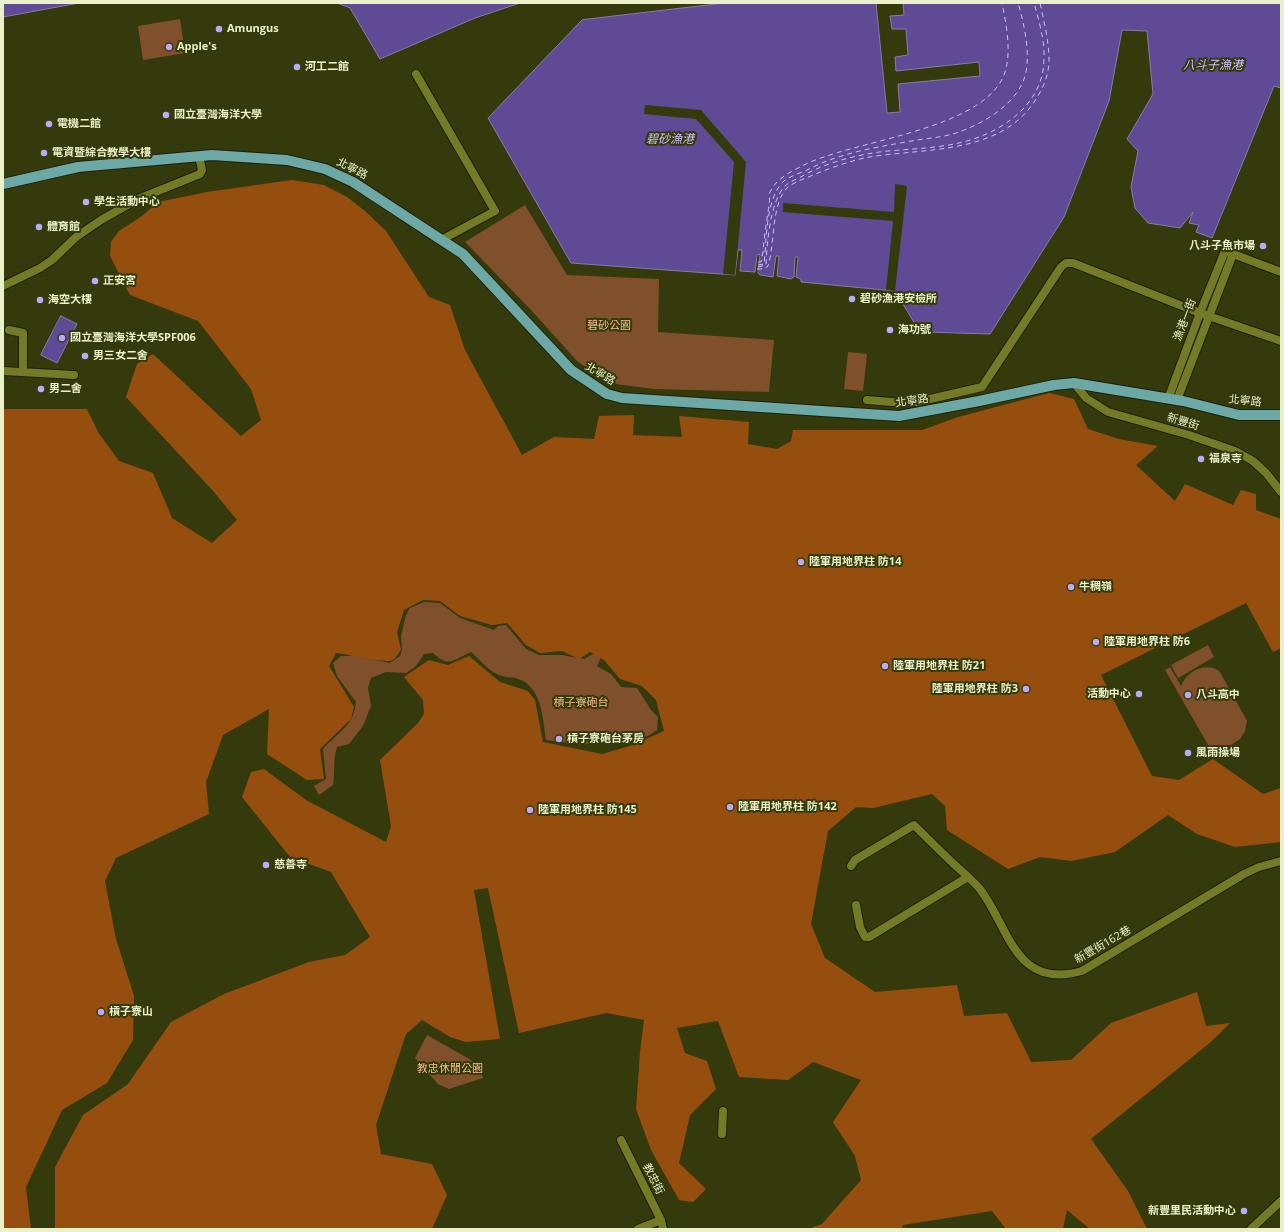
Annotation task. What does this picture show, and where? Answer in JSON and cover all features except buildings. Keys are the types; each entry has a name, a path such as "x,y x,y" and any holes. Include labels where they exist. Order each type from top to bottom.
{"main road":[{"name":"北寧路","path":"3,184 78,167 199,156 287,160 325,169 353,182 443,239 474,264 571,370 587,382 615,396 722,405 899,416 1054,385 1074,383 1172,399 1239,415 1281,415"}],"street":[{"path":"416,74 495,211 443,239"},
{"path":"3,286 23,278 52,260 76,237 101,220 138,199 200,174 202,170 199,156"},
{"path":"1229,252 1281,272"},
{"name":"漁港一街","path":"1172,399 1200,313 1229,252"},
{"name":"漁港一街","path":"1172,399 1210,316 1229,252"},
{"path":"867,400 917,402 982,387 1061,267 1066,262 1073,263 1200,313 1281,341"},
{"path":"9,330 23,333 24,372"},
{"path":"3,372 74,375"},
{"name":"新豐街","path":"1074,383 1086,398 1108,412 1189,435 1235,451 1253,461 1266,473 1281,492"},
{"name":"新豐街162巷","path":"851,866 855,860 914,826 979,888 1019,957 1032,967 1041,971 1067,975 1082,971 1244,874 1259,867 1281,861"},
{"path":"856,905 861,932 865,937 869,937 968,877"},
{"path":"722,1111 722,1134"},
{"name":"教忠街","path":"621,1140 661,1220 663,1229"},
{"path":"1251,1229 1281,1201"},
{"path":"638,1229 661,1220"}],"green space":[{"path":"180,19 185,53 143,60 138,26"},
{"name":"碧砂公園","path":"525,205 567,275 659,279 658,332 774,340 769,392 654,389 608,383 577,361 532,311 465,242"},
{"path":"848,352 867,354 863,391 844,389"},
{"name":"槓子寮砲台","path":"424,602 440,603 460,618 494,630 498,626 506,625 526,649 539,655 562,655 584,659 597,652 613,631 597,666 611,674 621,687 637,688 651,710 658,717 657,730 648,736 630,740 609,738 583,745 546,740 542,714 537,696 526,683 515,678 502,676 493,672 471,652 451,661 438,658 433,653 424,654 416,666 406,673 386,672 371,678 368,688 371,706 363,726 349,744 337,747 333,785 319,795 314,786 326,779 323,749 349,723 355,710 356,702 337,676 333,663 341,656 355,656 390,663 400,656 402,650 401,636 406,615 410,608"},
{"path":"1208,645 1214,657 1178,678 1171,665"},
{"path":"1170,667 1181,686 1188,676 1198,669 1209,667 1220,672 1247,721 1245,731 1240,739 1231,745 1215,745 1220,754 1215,757 1165,670"},
{"name":"教忠休閒公園","path":"427,1035 478,1064 483,1078 449,1089 438,1084 415,1058"}],"shaded area":[{"path":"292,180 324,185 347,197 365,211 386,231 429,297 450,305 465,350 522,455 554,437 594,439 599,416 634,415 633,435 682,437 679,416 749,422 748,444 777,449 791,441 793,430 922,430 958,417 1049,393 1074,399 1088,429 1119,439 1158,446 1136,465 1175,501 1185,484 1233,505 1241,490 1256,494 1256,510 1281,519 1281,648 1273,652 1246,603 1101,675 1152,776 1179,780 1213,759 1263,794 1281,788 1281,842 1235,847 1197,834 1168,815 1115,852 1071,861 1040,857 1008,869 947,830 945,806 932,794 873,808 856,807 828,831 811,924 825,958 875,992 957,985 964,1016 1007,1013 1031,1062 1071,1060 1111,1023 1197,992 1206,1026 1230,1023 1212,1041 1091,1139 1128,1191 1147,1229 1090,1229 1067,1210 1063,1229 1006,1229 992,1211 903,1225 902,1229 808,1229 822,1224 861,1180 855,1156 833,1122 861,1080 813,1062 788,1080 739,1077 718,1021 677,1028 685,1053 707,1061 716,1089 690,1115 679,1163 706,1189 693,1202 679,1200 651,1150 636,1109 644,1020 606,1013 519,1033 488,888 474,890 500,1039 466,1042 450,1037 422,1020 406,1034 376,1125 381,1154 432,1164 447,1195 432,1229 55,1229 55,1167 83,1115 128,1084 171,1022 224,994 309,962 345,955 370,937 331,872 290,857 242,797 251,772 264,769 306,800 386,842 391,826 380,760 418,723 424,714 423,700 404,677 429,660 448,665 469,656 500,682 528,691 535,700 543,742 602,754 633,745 664,731 656,700 642,686 620,679 604,660 590,652 579,659 562,651 540,653 526,645 507,623 492,625 460,616 440,601 423,600 404,610 397,632 401,650 393,660 382,661 336,653 329,666 354,707 351,719 320,749 324,779 307,780 267,754 269,709 223,735 206,782 209,814 116,858 105,881 116,939 134,996 133,1040 107,1083 62,1110 26,1187 31,1229 3,1229 3,409 87,409 98,432 119,461 153,473 172,518 212,543 237,520 214,492 126,397 137,364 153,354 241,436 261,420 251,389 198,321 130,295 110,256 111,242 119,231 142,216 158,202 207,192"}],"water":[{"path":"3,3 79,3 3,17"},
{"path":"337,3 520,3 475,18 380,59 350,8"},
{"name":"碧砂漁港","path":"725,3 876,3 887,113 900,112 898,84 980,76 979,62 896,71 895,57 908,55 906,29 892,29 890,16 904,15 903,3 1281,3 1281,88 1274,86 1212,238 1196,232 1199,225 1189,223 1193,212 1180,228 1148,223 1135,208 1131,187 1138,151 1127,139 1153,94 1147,31 1122,30 1109,101 1064,217 990,334 926,332 915,324 895,291 801,282 801,279 796,277 798,257 795,257 794,277 791,279 777,276 779,256 776,256 773,277 760,275 758,273 760,254 757,255 755,272 740,271 742,250 738,250 735,275 571,263 488,118 582,20"},
{"path":"61,316 77,324 57,363 41,355"}],"pier":[{"path":"645,105 701,110 746,162 735,275 723,274 734,162 696,119 644,114"},
{"path":"895,184 907,186 895,291 886,290 893,221 783,212 783,203 894,212"}],"ferry route":[{"path":"758,262 761,262 763,252 770,192 776,183 784,176 802,166 825,157 917,131 948,120 975,107 995,90 1006,69 1008,53 1002,3"},
{"path":"758,265 764,264 770,208 778,188 785,180 820,164 847,154 956,133 988,118 1008,103 1022,83 1027,64 1026,37 1018,3"},
{"path":"758,267 766,265 768,235 773,212 780,193 785,186 790,183 823,166 851,158 879,152 945,146 970,140 986,134 1015,117 1036,92 1042,77 1044,46 1034,3"},
{"path":"757,269 764,269 768,266 776,213 783,194 791,185 829,169 864,158 936,150 961,146 984,139 1006,129 1024,114 1039,94 1048,69 1048,46 1040,3"}],"place":[{"name":"Amungus","path":"219,29"},
{"name":"Apple's","path":"169,47"},
{"name":"河工二館","path":"297,67"},
{"name":"國立臺灣海洋大學","path":"166,115"},
{"name":"電機二館","path":"49,124"},
{"name":"電資暨綜合教學大樓","path":"44,153"},
{"name":"學生活動中心","path":"86,202"},
{"name":"體育館","path":"39,227"},
{"name":"八斗子魚市場","path":"1263,246"},
{"name":"正安宮","path":"95,281"},
{"name":"碧砂漁港安檢所","path":"852,299"},
{"name":"海空大樓","path":"40,300"},
{"name":"海功號","path":"890,330"},
{"name":"國立臺灣海洋大學SPF006","path":"62,338"},
{"name":"男三女二舍","path":"85,356"},
{"name":"男二舍","path":"41,389"},
{"name":"福泉寺","path":"1201,459"},
{"name":"陸軍用地界柱 防14","path":"801,562"},
{"name":"牛稠嶺","path":"1071,587"},
{"name":"陸軍用地界柱 防6","path":"1096,642"},
{"name":"陸軍用地界柱 防21","path":"885,666"},
{"name":"陸軍用地界柱 防3","path":"1026,689"},
{"name":"活動中心","path":"1139,694"},
{"name":"八斗高中","path":"1188,695"},
{"name":"槓子寮砲台茅房","path":"559,739"},
{"name":"風雨操場","path":"1188,753"},
{"name":"陸軍用地界柱 防142","path":"730,807"},
{"name":"陸軍用地界柱 防145","path":"530,810"},
{"name":"慈善寺","path":"266,865"},
{"name":"槓子寮山","path":"101,1012"},
{"name":"新豐里民活動中心","path":"1244,1211"}],"water label":[{"name":"八斗子漁港","path":"1213,66"}]}
